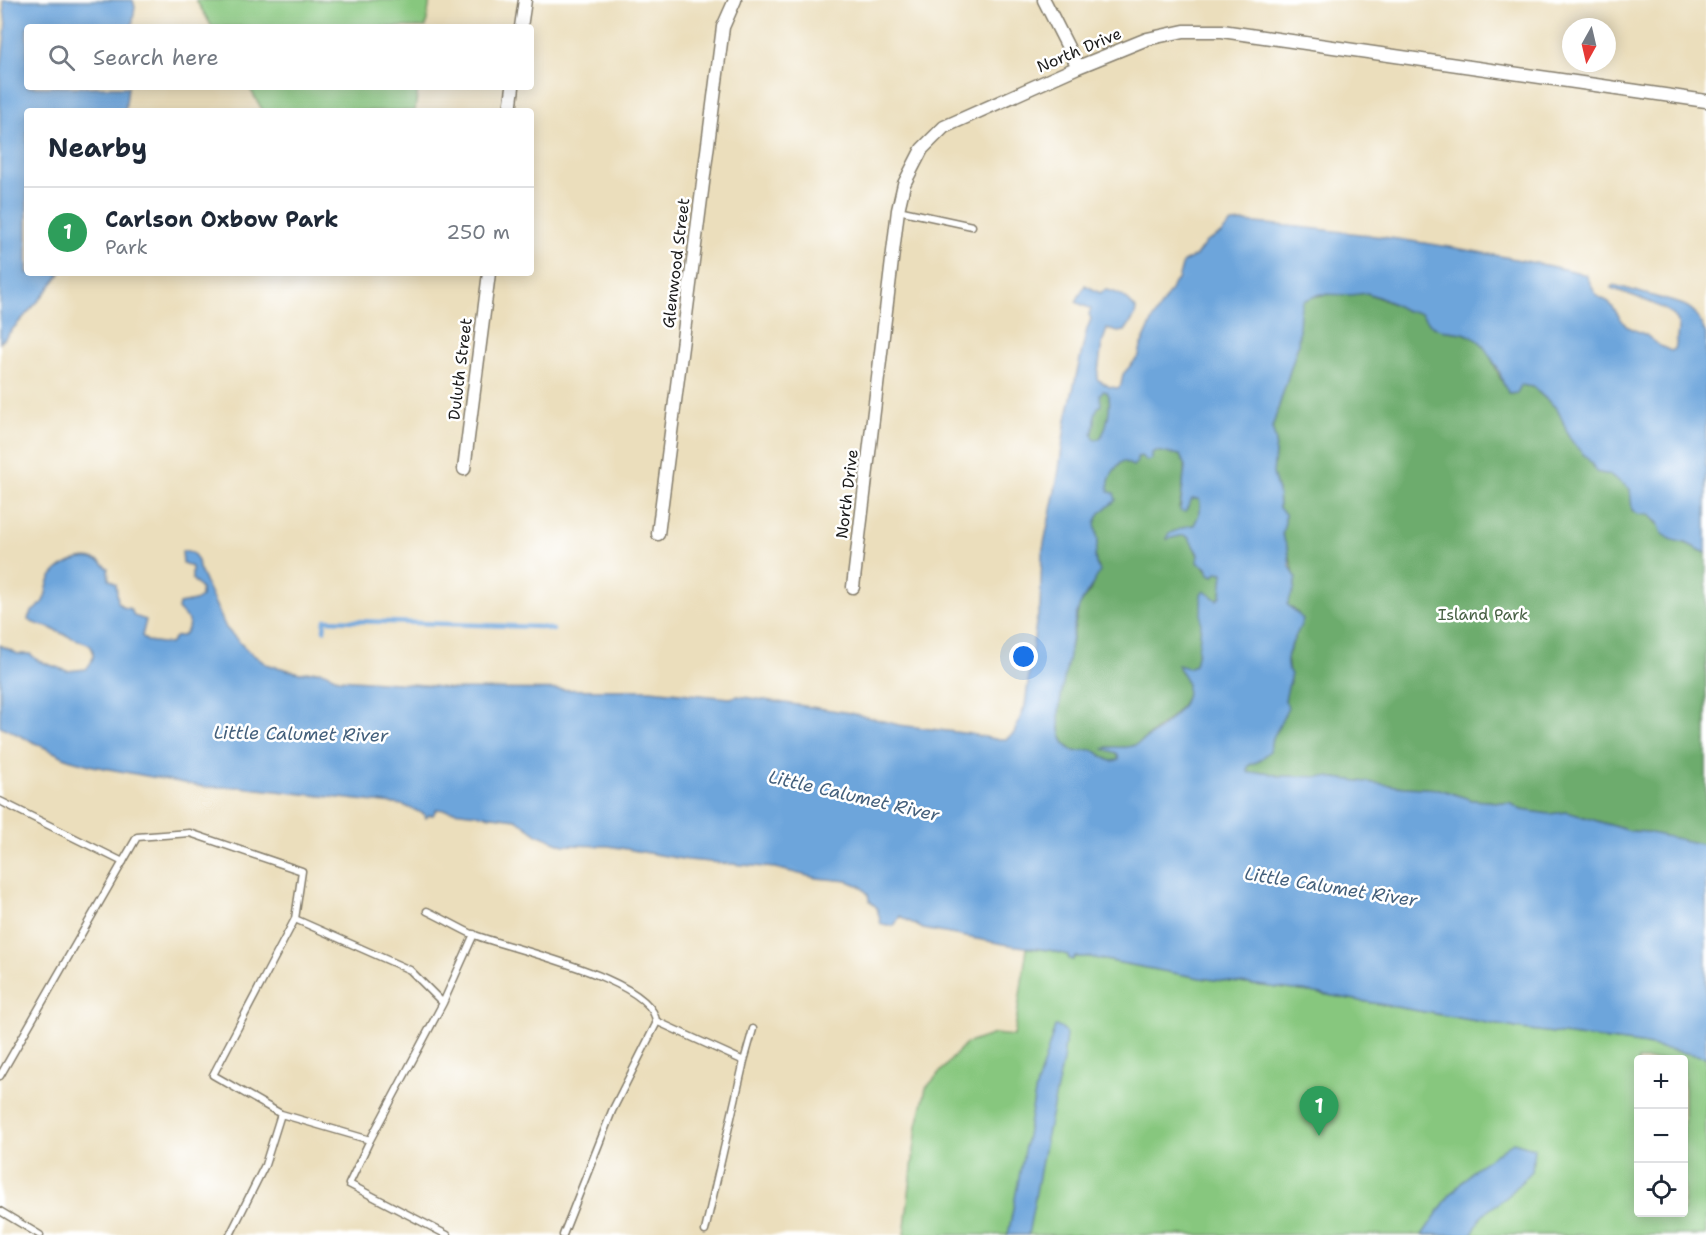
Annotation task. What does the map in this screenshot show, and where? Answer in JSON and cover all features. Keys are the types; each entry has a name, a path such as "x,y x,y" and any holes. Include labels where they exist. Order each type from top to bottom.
{"street":[{"path":"521,24 525,0"},
{"name":"Glenwood Street","path":"658,534 723,27 735,0"},
{"path":"1044,0 1078,67"},
{"name":"North Drive","path":"853,587 898,210 904,184 922,149 944,127 1147,39 1184,31 1222,31 1706,101"},
{"path":"510,108 513,90"},
{"name":"Duluth Street","path":"464,469 489,276"}],"lane":[{"path":"898,210 972,226"},
{"path":"0,801 123,862"},
{"path":"0,1076 136,837 190,833 302,871 295,919 213,1075 281,1114 370,1140"},
{"path":"427,911 474,934 561,960 610,981 641,999 653,1011 656,1021 612,1111 563,1235"},
{"path":"295,919 410,970 443,1003"},
{"path":"447,1235 349,1184 443,1003 474,934"},
{"path":"656,1021 744,1061"},
{"path":"705,1231 753,1029"},
{"path":"230,1235 265,1165 281,1114"},
{"path":"0,1211 40,1235"}],"green space":[{"path":"196,0 430,0 426,24 210,24"},
{"path":"251,90 418,90 415,108 261,108"},
{"name":"Island Park","path":"1367,293 1421,313 1427,322 1441,330 1463,333 1479,341 1510,394 1517,393 1521,385 1534,387 1558,411 1570,438 1591,462 1596,472 1610,475 1631,489 1632,510 1639,514 1649,514 1672,540 1686,543 1706,553 1706,845 1646,832 1630,831 1567,812 1549,814 1521,810 1510,803 1472,800 1439,789 1327,777 1279,776 1265,772 1249,773 1247,770 1249,765 1259,761 1279,726 1290,682 1287,657 1292,645 1298,613 1287,604 1295,581 1282,534 1285,514 1279,508 1278,491 1273,474 1276,442 1272,428 1298,345 1300,311 1303,301 1310,298 1334,294"},
{"path":"1103,391 1109,396 1108,416 1102,435 1099,439 1094,439 1092,434 1095,412 1100,393"},
{"path":"1156,451 1180,455 1183,462 1179,507 1191,499 1199,499 1200,503 1200,513 1194,525 1168,534 1167,539 1184,535 1189,538 1205,569 1214,576 1217,572 1223,573 1221,596 1217,600 1204,592 1202,628 1195,665 1190,668 1179,666 1188,686 1184,702 1173,716 1139,743 1126,748 1108,747 1111,752 1117,753 1119,759 1112,761 1095,752 1073,751 1065,743 1059,720 1061,693 1079,606 1090,591 1099,567 1095,556 1098,541 1095,523 1100,513 1115,500 1109,492 1109,479 1124,460 1128,464 1141,456 1147,461"},
{"path":"1027,948 1049,950 1068,955 1069,959 1073,960 1075,957 1089,957 1200,978 1310,992 1522,1029 1641,1044 1706,1057 1706,1235 904,1235 917,1126 926,1088 965,1044 994,1034 1014,1036"}],"water":[{"path":"3,0 133,0 135,7 132,24 24,24 24,90 128,90 125,108 24,108 24,276 59,276 0,343 0,78 6,26"},
{"name":"Little Calumet River","path":"1244,222 1370,235 1494,255 1577,272 1586,275 1597,296 1609,302 1626,326 1646,335 1671,351 1675,349 1678,331 1678,322 1675,317 1668,311 1611,288 1614,285 1681,304 1691,309 1697,316 1706,334 1706,553 1686,543 1672,540 1662,533 1658,523 1649,514 1638,514 1632,510 1630,489 1610,475 1596,472 1570,438 1555,407 1534,387 1521,385 1517,393 1510,394 1498,369 1479,341 1463,333 1435,327 1421,313 1406,311 1367,293 1320,294 1303,301 1300,311 1298,345 1272,428 1276,442 1273,474 1278,491 1279,508 1285,514 1282,535 1288,549 1290,566 1296,578 1294,590 1287,604 1303,619 1288,654 1288,668 1291,674 1285,700 1288,708 1271,742 1270,751 1259,761 1249,765 1247,770 1249,773 1265,772 1279,776 1327,777 1439,789 1472,800 1510,803 1521,810 1549,814 1567,812 1630,831 1646,832 1706,845 1706,1057 1641,1044 1522,1029 1310,992 1200,978 1089,957 1075,957 1073,960 1069,959 1068,955 1049,950 923,929 900,916 894,926 881,924 877,908 869,900 868,894 860,886 848,881 816,878 775,868 688,860 609,846 564,845 539,835 516,819 437,809 433,815 426,818 424,814 403,805 240,787 205,787 93,766 68,759 0,726 0,645 18,654 30,654 39,661 67,671 86,669 92,660 93,651 90,645 28,620 30,614 44,600 49,581 57,571 76,560 100,561 108,568 109,579 116,584 118,602 123,607 131,609 134,616 146,620 142,636 147,641 170,644 175,637 183,636 188,629 189,621 178,609 179,604 195,601 201,597 201,589 192,579 192,567 183,563 182,551 186,551 192,553 196,558 226,628 247,650 266,664 300,673 317,671 339,679 452,689 650,690 730,698 738,696 851,713 899,725 1006,739 1014,733 1025,706 1040,607 1042,553 1058,476 1066,420 1091,319 1089,314 1091,309 1076,302 1085,285 1100,293 1105,290 1118,294 1136,309 1135,316 1125,331 1107,329 1102,344 1097,379 1110,387 1118,388 1121,385 1123,374 1139,356 1154,317 1178,280 1183,262 1196,256 1206,242 1221,234 1231,223","holes":["1103,391 1109,396 1108,416 1102,435 1099,439 1094,439 1092,434 1095,414 1101,405 1100,394","1156,451 1180,455 1185,466 1180,511 1185,512 1192,499 1199,499 1200,503 1200,513 1194,525 1168,534 1167,539 1184,535 1189,538 1198,554 1197,562 1207,568 1209,574 1214,576 1217,572 1223,573 1221,596 1217,600 1204,591 1201,594 1201,630 1195,665 1189,668 1178,665 1187,683 1186,697 1182,706 1162,727 1138,743 1128,747 1104,749 1117,753 1119,759 1110,761 1092,750 1076,752 1066,745 1059,723 1061,695 1077,613 1100,571 1095,556 1098,541 1095,523 1100,513 1116,500 1114,493 1109,492 1110,479 1123,461 1133,466 1137,462 1137,457 1141,456 1147,461 1152,459 1152,453"]},
{"path":"1055,1026 1061,1027 1066,1034 1063,1061 1028,1235 1008,1235 1036,1088"},
{"path":"1513,1142 1534,1148 1532,1171 1508,1196 1482,1215 1472,1235 1422,1235 1449,1196 1474,1169"}],"waterway":[{"path":"324,630 325,620 541,627 553,630"}],"place":[{"name":"Carlson Oxbow Park","path":"1319,1136"}]}
